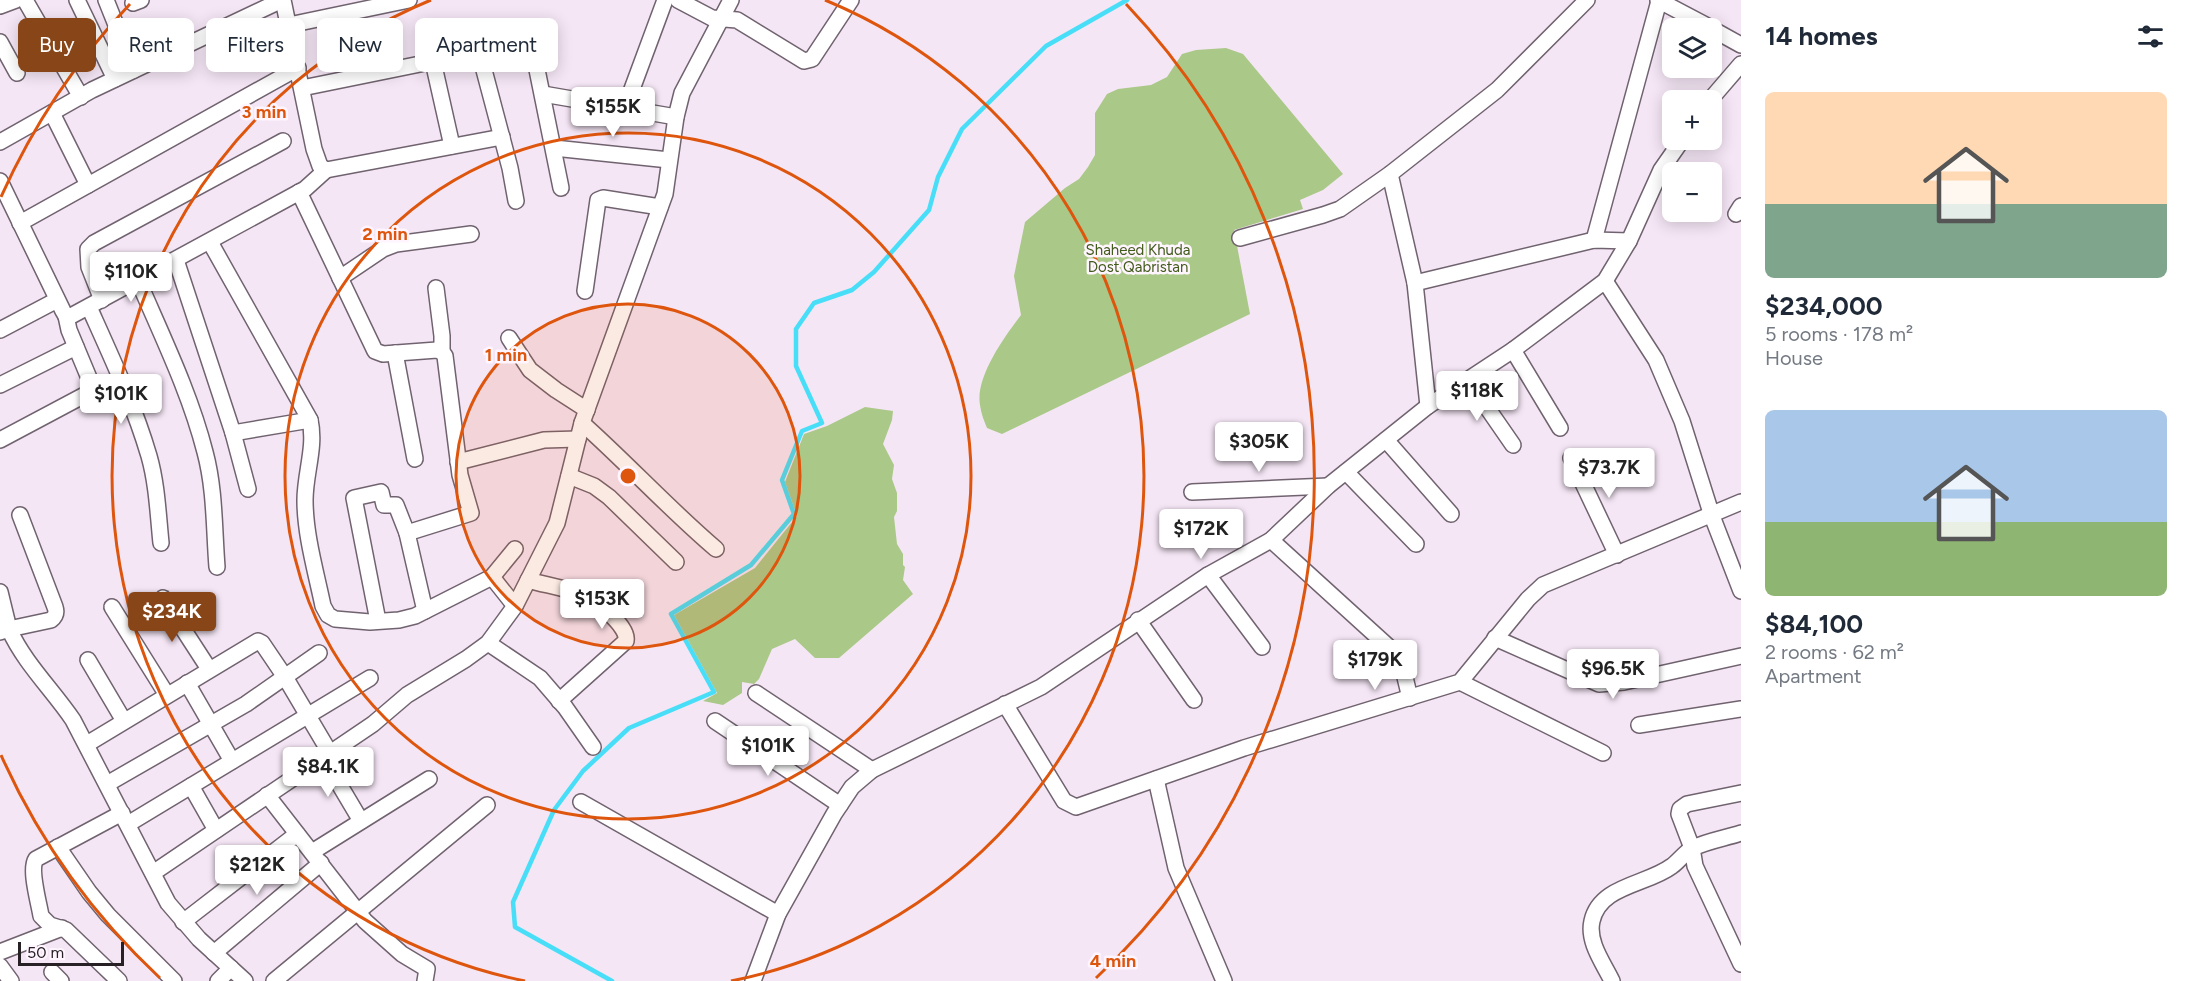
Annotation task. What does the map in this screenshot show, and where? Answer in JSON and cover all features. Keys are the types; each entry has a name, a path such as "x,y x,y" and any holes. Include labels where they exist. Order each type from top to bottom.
{"street":[{"path":"0,6 16,0"},
{"path":"25,0 81,97"},
{"path":"76,0 115,79"},
{"path":"106,0 113,18"},
{"path":"194,42 282,0 287,18"},
{"path":"305,22 409,0"},
{"path":"625,108 665,0"},
{"path":"678,0 712,18 737,20 806,61 812,59 851,0"},
{"path":"153,873 373,724 403,699 488,643 515,606 557,523 584,417 665,194 676,117 682,93 731,0"},
{"path":"1240,238 1323,215 1340,208 1390,174 1497,90 1587,0"},
{"path":"1594,240 1658,0 1691,18"},
{"path":"1722,35 1741,45"},
{"path":"0,42 17,73"},
{"path":"1719,90 1741,64"},
{"path":"302,88 415,65"},
{"path":"2,136 52,113 130,72"},
{"path":"11,216 88,185 291,72"},
{"path":"299,72 315,149 320,166 326,170"},
{"path":"434,72 452,146"},
{"path":"484,72 502,137 516,201"},
{"path":"538,72 561,188"},
{"path":"543,94 676,117"},
{"path":"52,113 88,185"},
{"path":"66,316 71,316 210,242 299,192 326,170 502,137"},
{"path":"160,543 156,491 150,458 96,303 88,249 94,243 284,141"},
{"path":"554,148 669,160"},
{"path":"753,981 778,914 852,787 872,770 1041,687 1137,620 1208,575 1271,540 1328,486 1428,406 1514,350 1605,281 1629,241 1661,170 1675,150"},
{"path":"1390,174 1415,283 1428,406"},
{"path":"0,181 11,216 66,316 69,330 93,384 92,392 0,440"},
{"path":"299,192 375,351 382,354 437,350 442,352"},
{"path":"585,291 598,200 603,198 660,207"},
{"path":"340,278 383,249 396,244 471,234"},
{"path":"1415,283 1594,240 1629,241"},
{"path":"210,242 310,420 312,438 305,499 323,606 328,615 335,619 378,621 399,620 425,611 492,576 515,549"},
{"path":"176,260 233,433 248,489"},
{"path":"138,280 187,396 205,451 210,472 217,567"},
{"path":"1605,281 1656,360 1682,421 1712,516 1741,591"},
{"path":"407,533 471,513 458,462 445,356 442,352 436,288"},
{"path":"0,330 57,300"},
{"path":"509,338 530,370 556,390 686,523 716,549"},
{"path":"0,385 76,346"},
{"path":"1514,350 1560,428"},
{"path":"395,353 415,459"},
{"path":"1468,380 1513,445"},
{"path":"233,433 310,420"},
{"path":"458,462 544,440 578,439"},
{"path":"1386,440 1451,514"},
{"path":"1571,458 1617,555"},
{"path":"1346,472 1416,544"},
{"path":"569,476 594,486 609,497 676,562"},
{"path":"1192,492 1328,486"},
{"path":"378,621 354,498 381,493 384,505 396,505 407,533 425,611"},
{"path":"1005,704 1064,801 1069,806 1076,807 1244,748 1460,682 1528,599 1543,585 1741,502"},
{"path":"5,631 51,620 57,612 20,515"},
{"path":"1271,540 1392,650 1403,669 1410,698"},
{"path":"1208,575 1262,647"},
{"path":"492,576 515,606"},
{"path":"528,580 583,595 604,609 627,634 626,641 560,701"},
{"path":"0,592 5,631 34,672 63,705 87,744 168,903 183,922 245,981"},
{"path":"163,598 209,669"},
{"path":"112,607 168,695"},
{"path":"1137,620 1194,700"},
{"path":"1495,638 1599,684 1624,682 1741,656"},
{"path":"87,744 258,641 262,643 285,677 361,821"},
{"path":"488,643 540,678 560,701 593,747"},
{"path":"107,784 246,704 319,654"},
{"path":"88,660 124,722"},
{"path":"119,981 66,930 50,925 41,916 33,862 58,847 191,786 370,678"},
{"path":"1460,682 1603,753"},
{"path":"187,683 232,761"},
{"path":"756,693 872,770"},
{"path":"1639,725 1741,709"},
{"path":"715,721 840,805"},
{"path":"214,953 316,858 361,821 429,779"},
{"path":"1156,779 1176,868 1224,981"},
{"path":"191,786 216,830"},
{"path":"1741,793 1682,806 1679,814 1692,848 1695,866 1741,964"},
{"path":"267,795 365,921 391,945 428,969 424,981"},
{"path":"581,802 778,914"},
{"path":"274,981 487,805"},
{"path":"1612,981 1591,934 1596,911 1607,897 1660,873 1672,866 1692,848 1741,833"},
{"path":"183,922 297,834"},
{"path":"58,847 88,892 174,981"},
{"path":"0,952 62,928"},
{"path":"0,966 11,981"},
{"path":"218,981 231,968"}],"green space":[{"name":"Shaheed Khuda Dost Qabristan","path":"1226,48 1243,54 1343,174 1323,190 1300,200 1303,209 1234,230 1250,314 1002,434 987,428 980,405 982,382 993,357 1021,315 1014,276 1025,222 1079,179 1088,167 1095,155 1095,113 1107,94 1118,89 1151,85 1167,77 1182,54 1196,50"},
{"path":"865,407 893,411 883,444 894,465 892,479 897,493 897,511 894,517 897,544 903,554 905,567 903,580 913,594 839,658 815,658 795,639 772,649 759,679 754,684 742,682 742,693 723,705 703,701 717,693 674,615 755,568 797,516 785,482 804,434 827,426"}],"waterway":[{"path":"612,981 515,927 513,902 554,810 583,771 629,728 714,692 671,614 751,565 794,514 782,480 802,431 822,423 796,366 796,329 814,303 852,290 874,272 929,210 938,177 962,129 1046,46 1127,0"}]}
